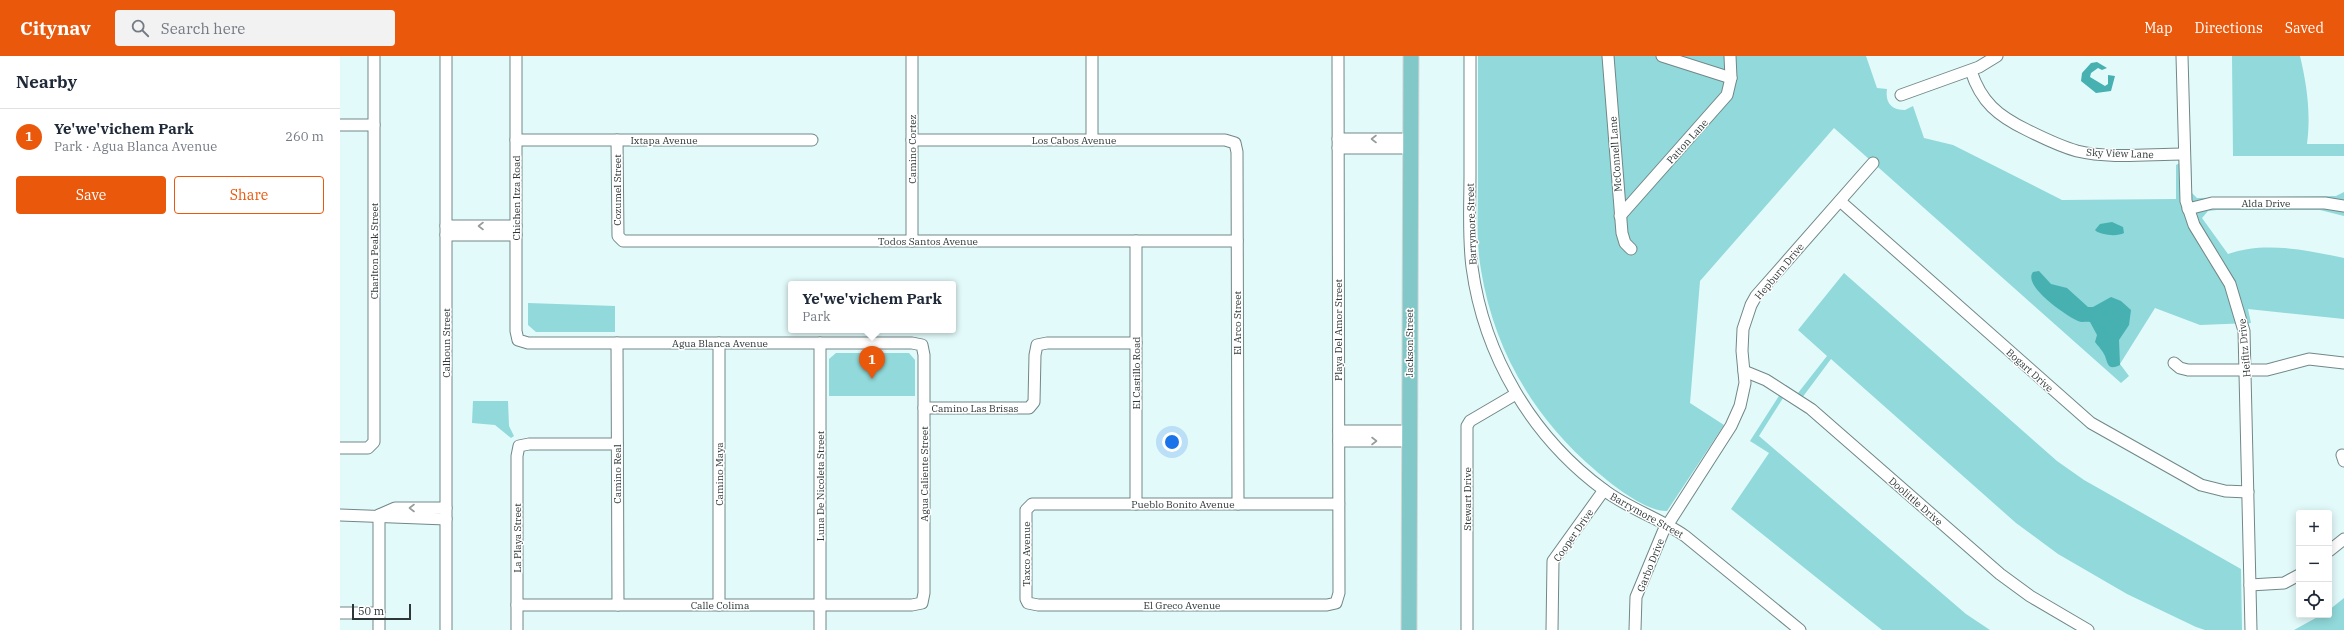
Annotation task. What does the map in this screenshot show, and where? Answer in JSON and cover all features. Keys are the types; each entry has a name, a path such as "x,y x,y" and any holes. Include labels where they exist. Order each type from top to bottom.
{"main road":[{"name":"Jackson Street","path":"1409,630 1411,56"}],"street":[{"name":"Charlton Peak Street","path":"340,448 372,446 374,436 374,56"},
{"name":"Calhoun Street","path":"446,56 446,630"},
{"name":"Chichen Itza Road","path":"516,56 516,331 518,340"},
{"name":"Camino Cortez","path":"912,56 912,241"},
{"path":"1092,56 1092,140"},
{"name":"Playa Del Amor Street","path":"1336,603 1339,593 1338,56"},
{"name":"Barrymore Street","path":"1470,56 1470,228 1472,267 1485,326 1498,359 1516,394 1546,436 1580,471 1604,490 1641,514 1668,524 1685,536 1800,630"},
{"name":"McConnell Lane","path":"1608,56 1622,233 1625,243 1631,249"},
{"path":"1662,56 1731,78"},
{"name":"Patton Lane","path":"1620,216 1727,95 1731,78 1730,56"},
{"path":"1901,95 1971,71 1997,56"},
{"name":"Heifitz Drive","path":"2182,56 2185,191 2188,209 2194,225 2221,266 2237,302 2244,331 2251,630"},
{"name":"Sky View Lane","path":"1971,71 1979,92 1995,112 2007,121 2058,145 2078,151 2100,154 2184,154"},
{"path":"340,125 374,124"},
{"name":"Ixtapa Avenue","path":"516,140 812,140"},
{"name":"Cozumel Street","path":"617,140 617,230 619,239"},
{"name":"Los Cabos Avenue","path":"912,140 1225,140 1235,142"},
{"name":"El Arco Street","path":"1235,142 1237,152 1238,504"},
{"path":"1338,143 1410,143"},
{"name":"Hepburn Drive","path":"1668,524 1736,416 1743,395 1744,371 1742,341 1750,306 1756,296 1873,163"},
{"name":"Bogart Drive","path":"1840,201 2091,423 2201,485 2225,491 2248,492"},
{"name":"Alda Drive","path":"2188,209 2212,203 2325,203 2344,206"},
{"path":"446,230 516,230"},
{"name":"Todos Santos Avenue","path":"619,239 629,242 1237,241"},
{"name":"El Castillo Road","path":"1136,241 1136,504"},
{"name":"Agua Blanca Avenue","path":"518,340 528,343 912,343 922,345"},
{"name":"Camino Real","path":"617,343 618,605"},
{"name":"Camino Maya","path":"719,343 719,605"},
{"name":"Luna De Nicoleta Street","path":"820,343 820,630"},
{"name":"Camino Las Brisas","path":"924,408 1028,408 1034,402 1035,354 1037,345 1047,343 1136,343"},
{"name":"Agua Caliente Street","path":"922,345 924,354 924,593 922,603"},
{"path":"2174,364 2180,368 2188,370 2274,368 2301,360 2344,363"},
{"name":"Doolittle Drive","path":"1744,371 1773,384 1811,409 2000,574 2030,596 2088,630"},
{"name":"Stewart Drive","path":"1467,630 1467,426 1470,421 1516,394"},
{"path":"1338,436 1409,436"},
{"name":"La Playa Street","path":"517,630 517,456 519,446 529,444 617,444"},
{"name":"Cooper Drive","path":"1552,630 1553,561 1604,490"},
{"name":"Pueblo Bonito Avenue","path":"1028,506 1032,504 1339,504"},
{"name":"Taxco Avenue","path":"1028,506 1026,516 1026,593 1028,603"},
{"path":"340,515 378,515 395,508 446,513"},
{"path":"378,515 378,630"},
{"name":"Garbo Drive","path":"1635,630 1636,597 1668,524"},
{"path":"2332,549 2344,539"},
{"path":"2250,585 2284,583 2296,577"},
{"name":"Calle Colima","path":"517,605 912,605 922,603"},
{"name":"El Greco Avenue","path":"1028,603 1038,605 1327,605 1336,603"},
{"path":"340,613 378,613"}],"shaded area":[{"path":"1478,56 1866,56 1877,88 1887,89 1887,98 1890,104 1896,109 1900,110 1905,110 1913,106 1924,138 1953,145 2062,200 2176,199 2176,165 2191,157 2192,193 2197,198 2336,196 2344,192 2344,216 2320,210 2217,210 2208,211 2202,218 2228,254 2242,250 2271,247 2315,252 2344,258 2344,319 2248,309 2251,323 2200,325 2155,308 2120,364 2129,376 2121,383 1834,128 1700,281 1690,403 1724,425 1667,511 1649,507 1629,496 1595,470 1573,450 1553,428 1520,380 1507,355 1496,328 1487,299 1478,249"},
{"path":"2232,56 2300,56 2308,100 2309,121 2307,144 2344,144 2344,156 2233,156"},
{"path":"2097,62 2107,68 2102,70 2098,68 2091,73 2090,77 2105,86 2108,84 2108,75 2115,76 2111,91 2096,93 2081,81 2082,73 2091,63"},
{"path":"2112,222 2123,227 2124,233 2109,235 2097,232 2095,230 2100,224"},
{"path":"2039,271 2051,284 2067,288 2088,307 2093,307 2111,297 2121,301 2131,310 2129,325 2119,340 2120,365 2116,367 2109,366 2103,352 2095,342 2097,335 2090,322 2080,322 2072,318 2047,300 2040,292 2034,285 2031,278 2033,272"},
{"path":"1844,273 2057,461 2084,480 2241,569 2242,630 2205,630 2196,627 2127,594 2058,554 2016,523 1831,359 1796,406 1783,398 1759,436 1966,614 1990,630 1882,630 1731,509 1769,453 1750,441 1786,385 1798,393 1827,356 1798,330"},
{"path":"528,303 615,306 615,332 536,332 528,325"},
{"path":"836,353 909,353 915,360 915,396 829,396 829,359"},
{"path":"473,401 508,401 509,426 514,436 511,438 495,425 472,423"},
{"path":"2344,598 2344,630 2294,630 2316,618 2332,618 2332,608"}],"place":[{"name":"Ye'we'vichem Park","path":"872,379"}]}
